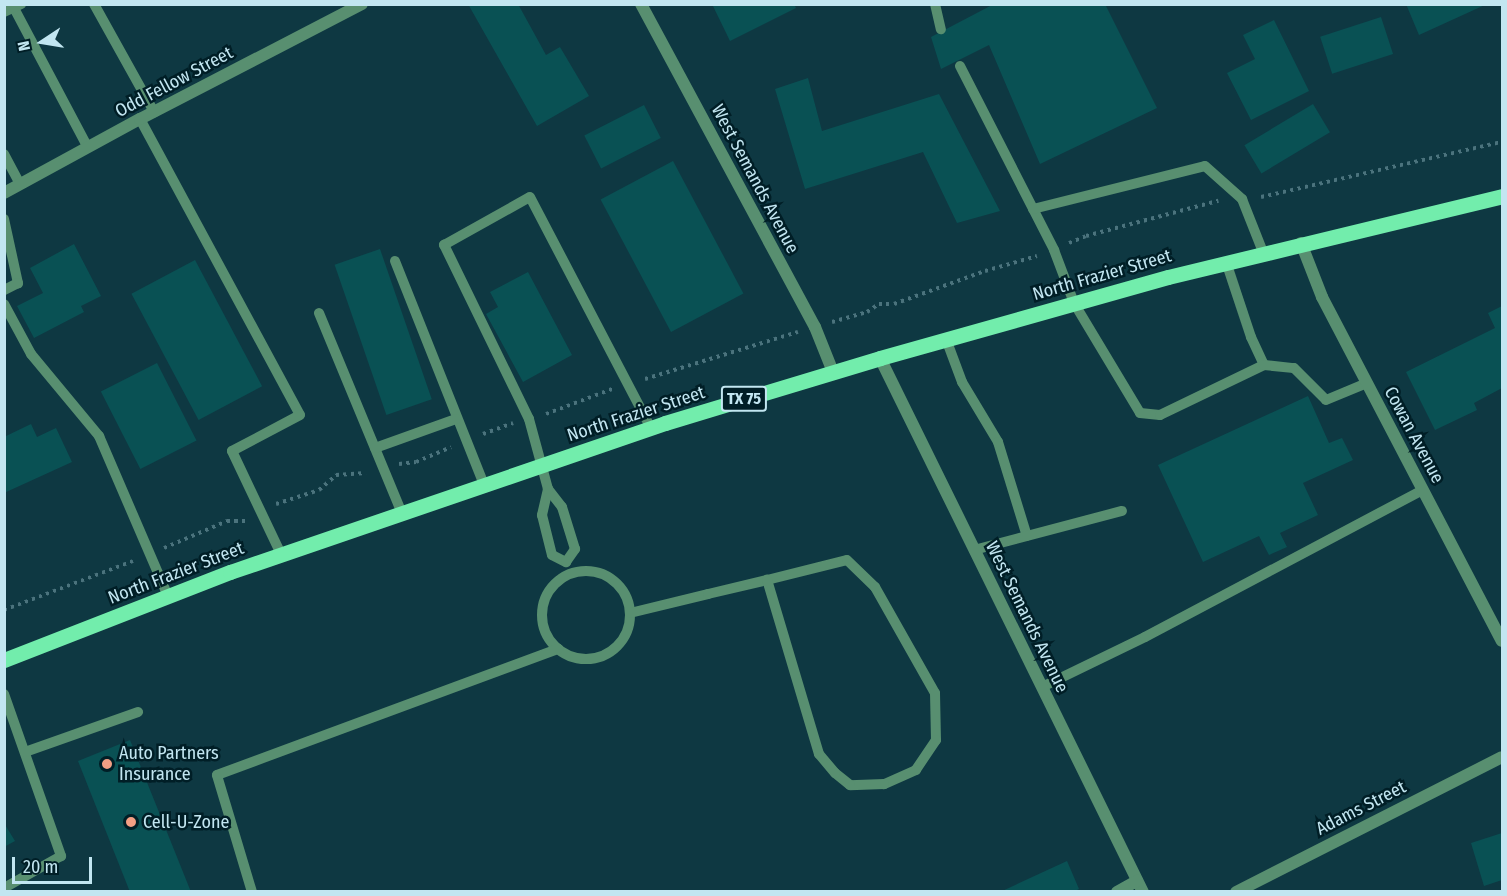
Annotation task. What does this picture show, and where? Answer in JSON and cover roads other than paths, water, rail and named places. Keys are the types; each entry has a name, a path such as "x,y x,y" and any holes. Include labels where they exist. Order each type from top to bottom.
{"main road":[{"name":"North Frazier Street","path":"4,660 281,554 651,428 880,358 1074,303 1263,252 1503,196"}],"street":[{"name":"Odd Fellow Street","path":"4,193 140,119 362,4"},
{"name":"West Semands Avenue","path":"641,4 815,327 833,372"},
{"name":"Cowan Avenue","path":"1301,243 1322,297 1503,641"},
{"name":"West Semands Avenue","path":"880,358 1140,886"},
{"name":"Adams Street","path":"1236,891 1503,757"},
{"path":"1117,891 1140,886"}],"lane":[{"path":"94,4 154,112"},
{"path":"935,4 941,29"},
{"path":"13,8 88,148"},
{"path":"960,66 1054,250 1074,303 1140,413 1160,415 1264,365 1294,368 1326,400 1367,383"},
{"path":"140,119 300,415 232,451 281,554"},
{"path":"4,154 20,184"},
{"path":"1033,209 1205,166 1242,199 1263,252"},
{"path":"569,575 566,562 575,549 562,507 548,489 529,419 444,245 530,197 651,428"},
{"path":"4,219 18,283 4,290"},
{"path":"395,261 484,485"},
{"path":"1226,262 1251,337 1264,365"},
{"path":"4,304 31,354 99,436 168,596"},
{"path":"319,313 402,513"},
{"path":"946,339 962,382 998,442 1027,536"},
{"path":"375,448 456,419"},
{"path":"548,489 542,515 552,555 566,562"},
{"path":"1042,687 1145,637 1424,490"},
{"path":"974,550 1122,511"},
{"path":"630,613 847,560 875,587 934,693 936,740 916,770 884,784 850,785 835,773 819,754 767,580"},
{"path":"583,571 597,572 610,578 620,587 627,599 630,613 629,627 623,640 613,650 600,657 585,660 570,656 558,649 548,637 543,623 543,608 548,594 569,575 583,571"},
{"path":"252,891 217,776 558,649"},
{"path":"4,694 61,856 4,888"},
{"path":"25,752 138,712"}],"place":[{"name":"Auto Partners Insurance","path":"107,764"},
{"name":"Cell-U-Zone","path":"131,822"}]}
